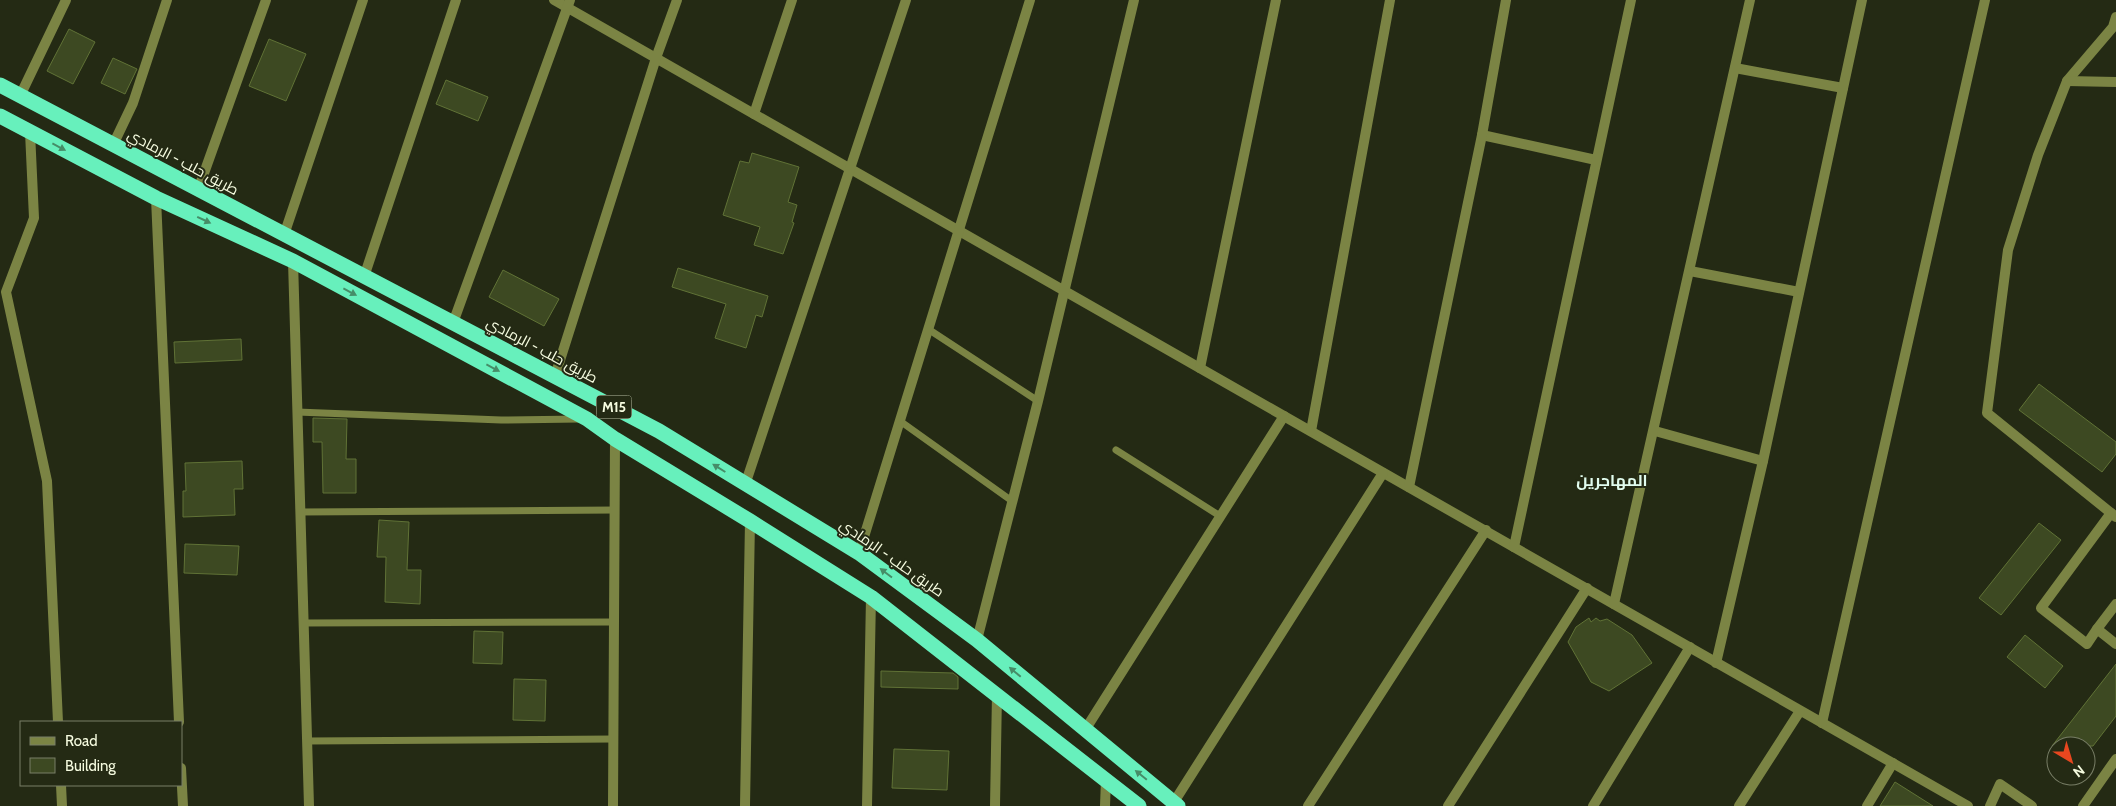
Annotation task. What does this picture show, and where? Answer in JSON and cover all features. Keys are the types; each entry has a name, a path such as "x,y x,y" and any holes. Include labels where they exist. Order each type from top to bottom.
{"highway":[{"name":"طريق حلب - الرمادي","path":"0,85 659,431 745,485 859,552 976,640 1176,804"},
{"name":"M15","path":"0,116 156,198 293,261 587,419 615,439 871,597 998,694 1139,806"}],"street":[{"path":"20,96 66,0"},
{"path":"113,145 133,103 167,0"},
{"path":"198,190 266,0"},
{"path":"284,235 363,0"},
{"path":"364,277 456,0"},
{"path":"554,0 569,4 656,58 849,169 1968,806"},
{"path":"555,376 656,58 677,0"},
{"path":"754,114 792,0"},
{"path":"745,485 906,0"},
{"path":"859,552 1030,0"},
{"path":"976,640 1038,401 1134,0"},
{"path":"1200,368 1276,0"},
{"path":"1311,432 1390,0"},
{"path":"1409,487 1482,135 1506,0"},
{"path":"1514,547 1630,0"},
{"path":"1614,604 1655,431 1750,0"},
{"path":"1716,663 1763,461 1862,0"},
{"path":"1822,723 1984,0"},
{"path":"453,323 569,4"},
{"path":"2116,17 2113,27 2067,81 2038,155 2008,250 1987,413 2114,515 2041,608 2086,644 2116,604"},
{"path":"1735,68 1843,88"},
{"path":"2067,81 2116,82"},
{"path":"30,132 34,218 3,293 47,481 58,721"},
{"path":"1482,135 1596,160"},
{"path":"156,198 179,721"},
{"path":"293,261 309,806"},
{"path":"1690,271 1799,292"},
{"path":"1085,730 1284,416"},
{"path":"1655,431 1763,461"},
{"path":"613,806 615,439"},
{"path":"1176,804 1383,473"},
{"path":"745,806 750,521"},
{"path":"1308,806 1486,530"},
{"path":"1448,806 1588,588"},
{"path":"867,806 871,597"},
{"path":"2097,629 2116,644"},
{"path":"1593,806 1690,648"},
{"path":"995,806 998,694"},
{"path":"1739,806 1800,710"},
{"path":"2083,806 2116,759"},
{"path":"1867,806 1893,763"},
{"path":"1105,806 1106,779"},
{"path":"1990,806 2000,784 2032,806"},
{"path":"62,786 62,806"},
{"path":"182,786 183,806"}],"lane":[{"path":"928,329 1038,401"},
{"path":"297,412 501,420 587,419"},
{"path":"900,421 1012,501"},
{"path":"1116,450 1220,516"},
{"path":"300,512 615,510"},
{"path":"303,622 614,622"},
{"path":"307,741 614,739"}],"building":[{"path":"69,29 95,42 73,84 47,71"},
{"path":"269,39 306,54 286,101 249,86"},
{"path":"113,58 137,69 125,94 101,83"},
{"path":"446,80 488,97 478,121 436,104"},
{"path":"752,153 799,167 788,202 797,205 792,222 794,223 783,254 754,245 760,227 723,215 740,161 749,163"},
{"path":"678,268 768,296 762,317 756,315 746,348 715,338 726,304 672,287"},
{"path":"503,270 559,299 544,326 489,297"},
{"path":"241,339 242,360 175,363 174,342"},
{"path":"2039,384 2116,442 2116,454 2102,472 2019,410"},
{"path":"313,418 347,419 346,459 356,459 356,493 323,493 322,442 313,442"},
{"path":"242,461 243,489 234,489 235,515 183,517 183,491 186,491 185,463"},
{"path":"379,520 409,522 407,570 421,570 420,604 385,602 386,557 377,557"},
{"path":"2039,523 2061,540 2001,615 1979,598"},
{"path":"185,544 239,546 237,575 184,573"},
{"path":"1589,618 1591,622 1596,618 1600,621 1607,619 1632,635 1652,663 1609,691 1591,682 1568,642 1576,627"},
{"path":"474,631 503,632 502,664 473,663"},
{"path":"2025,635 2063,666 2045,688 2007,657"},
{"path":"2116,664 2116,716 2096,742 2096,736 2060,736"},
{"path":"881,671 953,673 958,677 958,689 881,687"},
{"path":"514,679 546,680 545,721 513,720"},
{"path":"894,749 949,751 947,790 892,788"},
{"path":"1895,782 1933,806 1880,806"}],"district":[{"name":"المهاجرين","path":"1612,480"}]}
